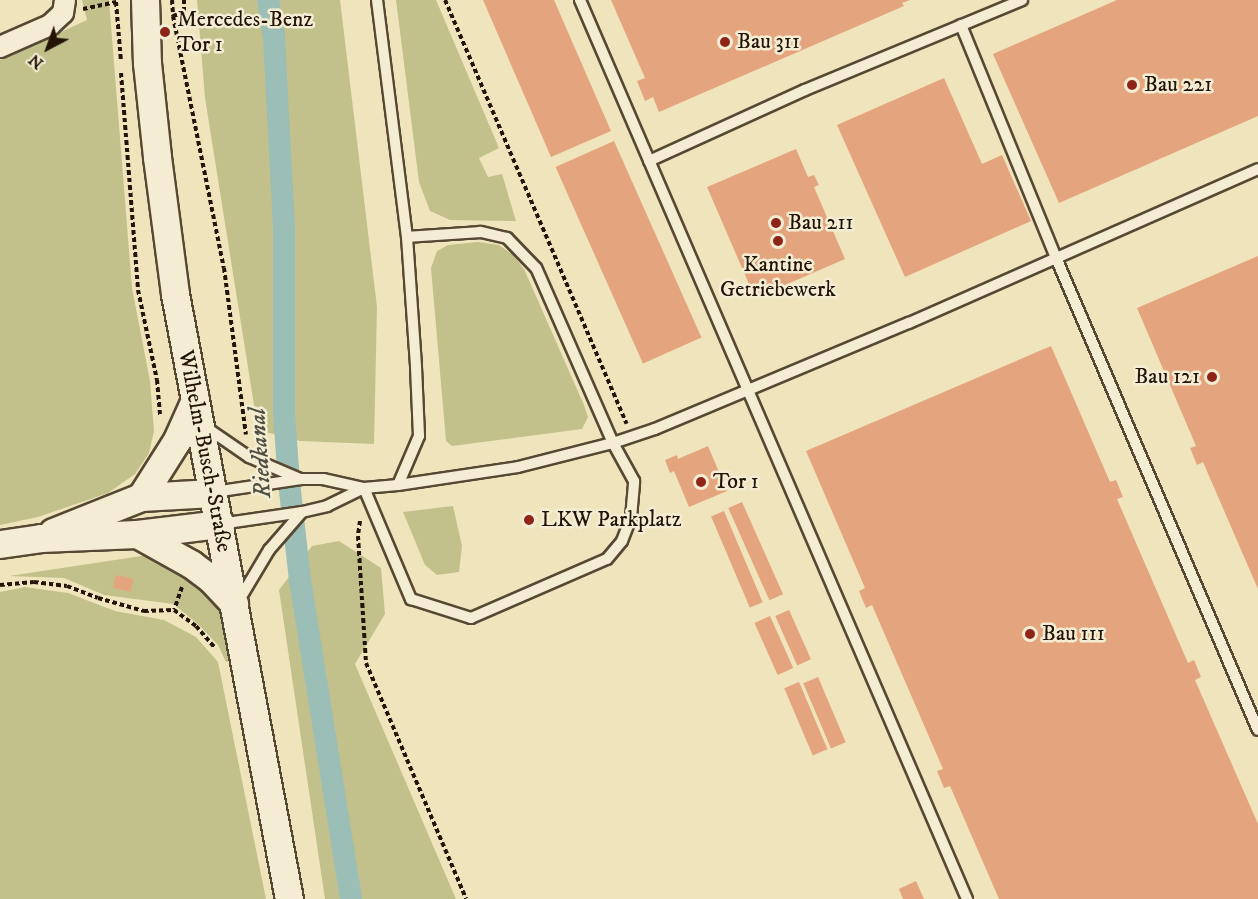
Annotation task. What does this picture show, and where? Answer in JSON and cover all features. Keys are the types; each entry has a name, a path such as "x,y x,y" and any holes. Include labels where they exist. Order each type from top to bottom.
{"main road":[{"name":"Wilhelm-Busch-Straße","path":"145,0 147,63 176,294 290,899"},
{"path":"141,497 197,411"},
{"path":"41,538 91,515 141,497 213,492"},
{"path":"0,544 41,538 137,534 220,524"},
{"path":"137,534 191,564 211,579 235,605"}],"street":[{"path":"0,47 50,25 64,6"}],"lane":[{"path":"377,0 407,237 419,436 398,485"},
{"path":"580,0 967,899"},
{"path":"649,161 805,90 1022,0"},
{"path":"961,25 1057,260 1258,730"},
{"path":"213,492 301,479 323,479 364,488 398,485 518,466 613,443 748,390 1057,260 1258,170"},
{"path":"364,488 411,599 471,618 607,559 622,541 631,518 634,481 613,443 536,268 507,238 480,232 407,237"},
{"path":"197,411 249,456 301,479"},
{"path":"220,524 282,516 327,506 364,488"},
{"path":"235,605 269,550 302,512"}],"path":[{"path":"172,0 173,16 224,268 249,456"},
{"path":"173,16 184,12 184,0"},
{"path":"445,0 632,436"},
{"path":"64,6 116,2 138,290 157,380 160,420"},
{"path":"364,488 358,536 366,663 466,899"},
{"path":"174,610 191,564"},
{"path":"0,585 34,582 67,585 98,598 144,611 174,610 196,626 215,647 220,657"}],"shaded area":[{"path":"82,0 109,0 132,288 150,381 154,431 149,453 135,474 108,493 38,517 0,525 0,60 87,20"},
{"path":"197,0 340,0 377,307 374,444 300,441 258,430 205,98"},
{"path":"396,0 436,0 499,148 479,158 488,177 502,174 516,221 450,220 430,211 419,182"},
{"path":"478,242 499,245 513,255 524,269 584,405 588,417 582,429 452,446 446,441 431,268 437,251 448,245"},
{"path":"453,506 462,546 459,572 437,575 425,565 403,512"},
{"path":"339,541 381,568 385,614 355,664 456,899 325,899 279,590 312,546"},
{"path":"148,555 208,589 220,610 231,661 226,662 218,645 198,624 173,604 104,595 64,578 9,576"},
{"path":"25,587 68,593 115,611 164,620 196,637 218,662 266,899 0,899 0,592"}],"building":[{"path":"483,0 554,0 611,131 551,157"},
{"name":"Bau 311","path":"611,0 910,0 902,3 904,6 659,112 653,97 645,101 637,81 645,78"},
{"name":"Bau 221","path":"1117,0 1258,0 1258,116 1059,203 993,54"},
{"path":"944,78 982,164 1002,155 1031,221 905,277 837,125"},
{"path":"614,141 701,337 643,363 556,167"},
{"name":"Bau 211","path":"796,149 808,177 814,175 819,185 814,187 845,259 755,298 707,187"},
{"name":"Bau 121","path":"1258,256 1258,589 1203,462 1197,465 1190,448 1196,446 1137,308"},
{"name":"Bau 111","path":"1051,346 1110,482 1116,480 1123,497 1117,499 1188,663 1194,660 1201,677 1195,680 1258,824 1258,899 999,899 950,786 944,788 937,771 943,769 872,605 866,608 859,591 865,588 806,451"},
{"name":"Tor 1","path":"708,446 727,491 689,507 674,471 670,473 665,460 677,455 678,459"},
{"path":"742,502 783,594 769,600 728,508"},
{"path":"724,511 763,602 750,608 711,516"},
{"path":"116,575 134,579 131,592 113,588"},
{"path":"789,610 811,659 797,665 775,616"},
{"path":"770,616 793,668 778,675 754,623"},
{"path":"818,677 846,742 831,749 803,683"},
{"path":"799,682 828,749 813,755 784,688"},
{"path":"916,881 924,899 903,899 899,889"}],"waterway":[{"name":"Riedkanal","path":"268,0 274,37 284,228 284,413 289,482 300,580 351,899"}],"place":[{"name":"Mercedes-Benz Tor 1","path":"165,32"},
{"name":"Bau 311","path":"725,42"},
{"name":"Bau 221","path":"1132,85"},
{"name":"Bau 211","path":"776,223"},
{"name":"Kantine Getriebewerk","path":"778,241"},
{"name":"Bau 121","path":"1212,377"},
{"name":"Tor 1","path":"701,482"},
{"name":"LKW Parkplatz","path":"529,520"},
{"name":"Bau 111","path":"1030,634"}]}
